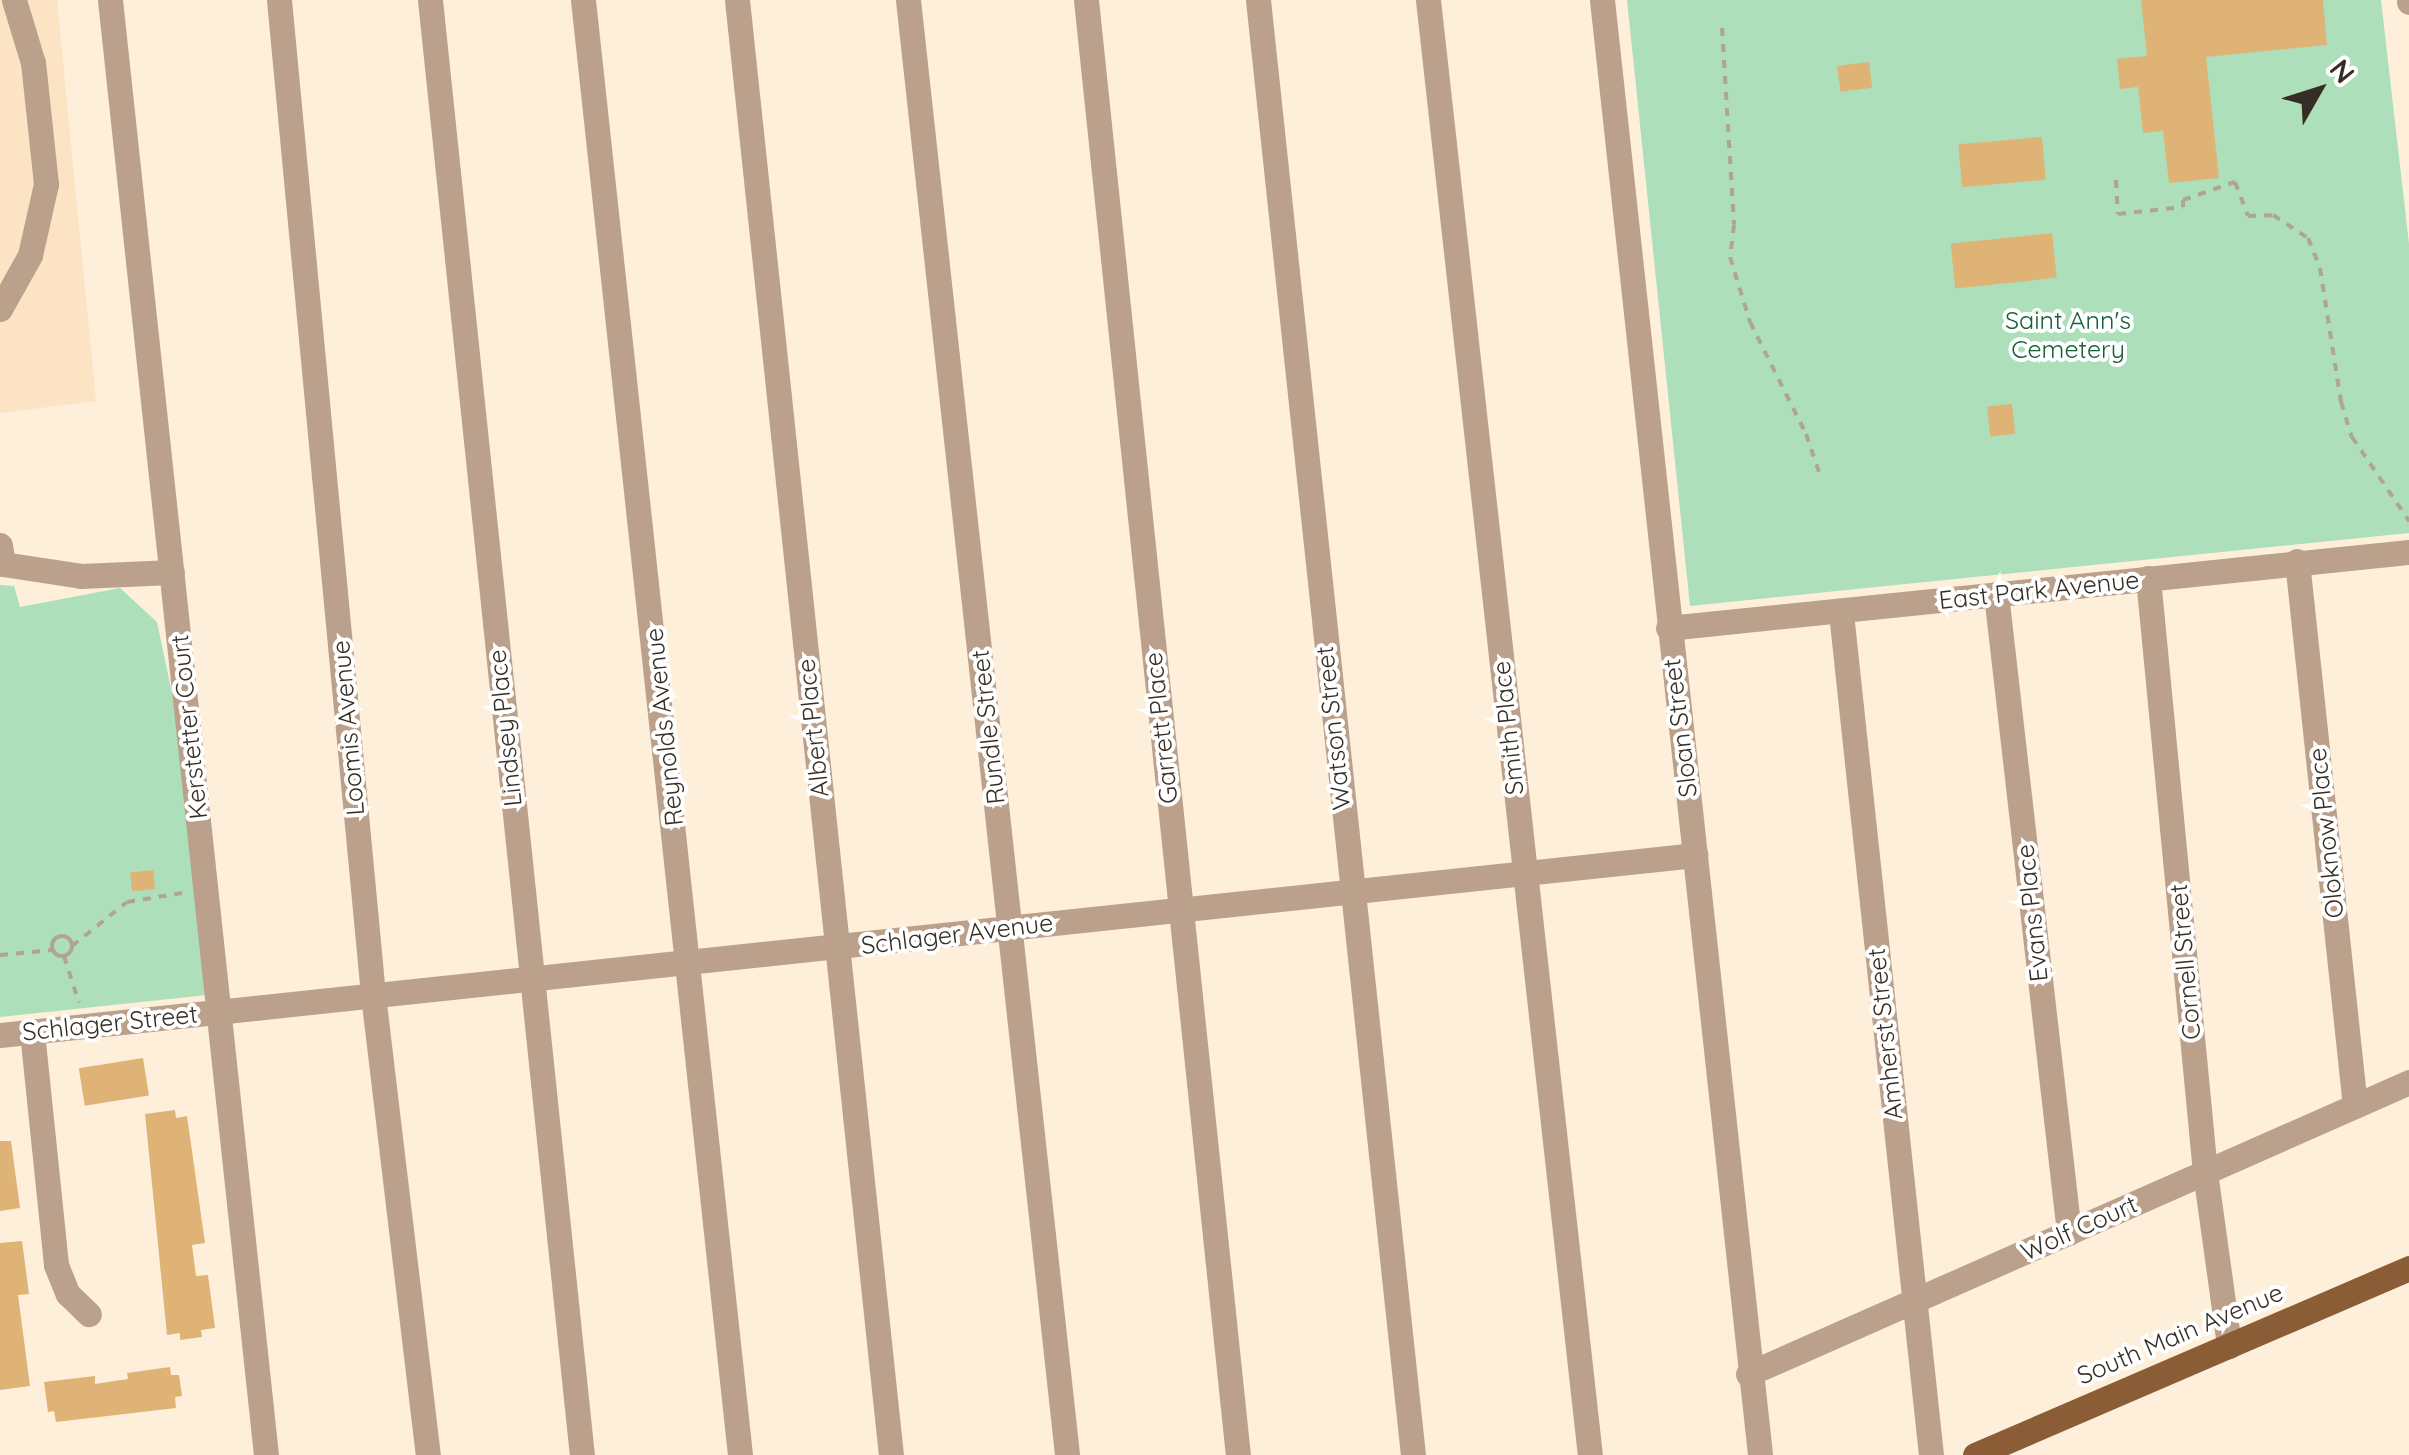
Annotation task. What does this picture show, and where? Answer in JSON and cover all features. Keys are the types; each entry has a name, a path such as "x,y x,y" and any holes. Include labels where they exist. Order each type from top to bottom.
{"main road":[{"name":"South Main Avenue","path":"1982,1454 2409,1268"}],"street":[{"path":"0,308 30,254 46,184 32,63 14,0"},
{"name":"Kerstetter Court","path":"110,0 266,1455"},
{"name":"Loomis Avenue","path":"279,0 373,995 428,1455"},
{"name":"Lindsey Place","path":"430,0 582,1455"},
{"name":"Reynolds Avenue","path":"583,0 690,959 740,1455"},
{"name":"Albert Place","path":"737,0 891,1455"},
{"name":"Rundle Street","path":"908,0 1066,1455"},
{"name":"Garrett Place","path":"1086,0 1238,1455"},
{"name":"Watson Street","path":"1258,0 1350,894 1413,1455"},
{"name":"Smith Place","path":"1428,0 1590,1455"},
{"name":"Sloan Street","path":"1602,0 1668,628 1696,855 1748,1374 1760,1455"},
{"path":"0,545 3,564 80,576 172,572"},
{"name":"East Park Avenue","path":"1668,628 2409,552"},
{"name":"Oloknow Place","path":"2296,561 2355,1106"},
{"name":"Cornell Street","path":"2148,578 2205,1172 2229,1346"},
{"name":"Evans Place","path":"1996,594 2068,1233"},
{"name":"Amherst Street","path":"1841,613 1931,1455"},
{"name":"Schlager Avenue","path":"220,1011 690,959 836,949 1696,855"},
{"name":"Schlager Street","path":"0,1035 220,1011"},
{"path":"32,1032 56,1266 68,1294 89,1314"},
{"name":"Wolf Court","path":"1748,1374 2409,1082"}],"path":[{"path":"1722,28 1734,225 1730,257 1750,322 1806,434 1819,472"},
{"path":"2116,180 2118,214 2183,207 2183,200 2235,182 2248,216 2273,215 2308,238 2320,268 2341,402 2352,437 2409,521"},
{"path":"64,956 127,902 206,889"},
{"path":"52,950 59,936 68,938 72,946"},
{"path":"0,955 52,950 64,956 90,1026"}],"shaded area":[{"path":"0,0 57,0 96,401 0,413"}],"green space":[{"name":"Saint Ann's Cemetery","path":"1627,0 2381,0 2409,244 2409,533 1690,606"},
{"path":"0,585 14,586 20,607 120,588 157,622 185,755 207,995 0,1017"}],"building":[{"path":"2141,0 2323,0 2327,45 2206,57 2219,178 2169,183 2163,131 2143,133 2138,87 2120,89 2117,59 2147,56"},
{"path":"1869,62 1872,88 1840,92 1837,66"},
{"path":"2042,137 2046,180 1962,187 1958,144"},
{"path":"2052,233 2057,278 1955,288 1951,244"},
{"path":"2012,404 2015,434 1990,436 1987,407"},
{"path":"153,870 155,889 132,891 130,872"},
{"path":"143,1058 149,1096 85,1106 79,1068"},
{"path":"175,1110 176,1118 187,1116 205,1243 192,1245 196,1276 208,1275 215,1328 201,1330 202,1337 180,1340 180,1333 167,1335 145,1114"},
{"path":"0,1141 11,1141 20,1208 0,1211"},
{"path":"22,1241 29,1294 18,1295 30,1386 0,1390 0,1243"},
{"path":"170,1367 171,1375 179,1375 182,1396 175,1397 176,1408 56,1422 54,1411 48,1412 44,1382 95,1376 95,1384 128,1379 127,1373"}]}
